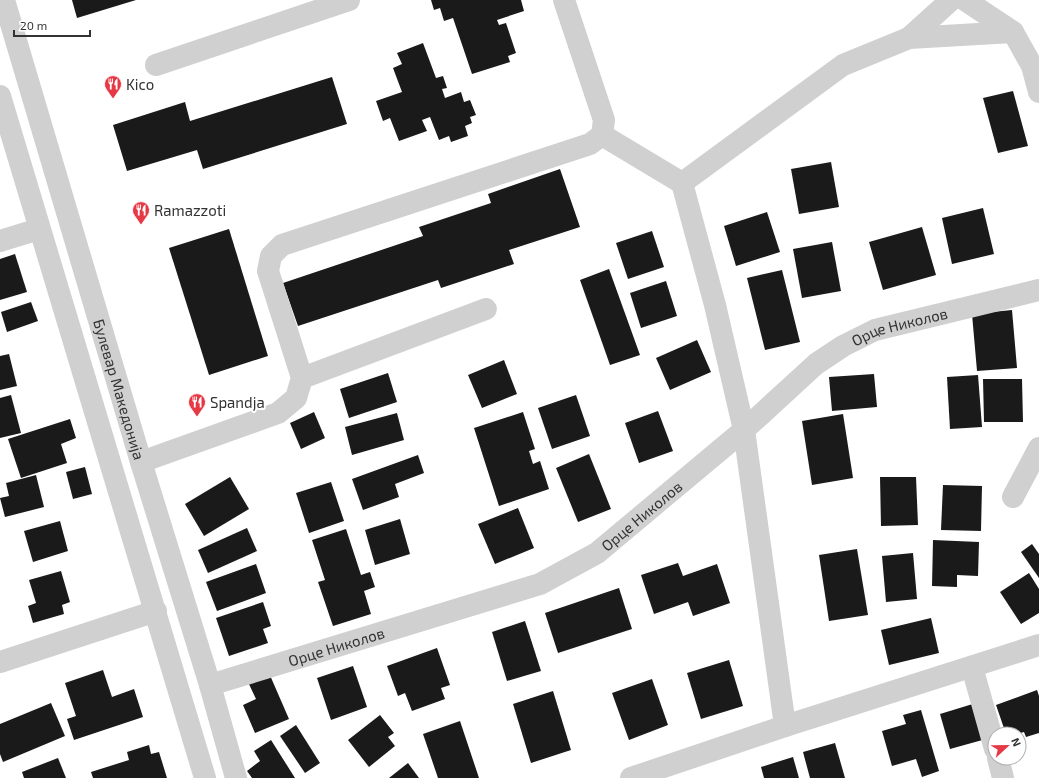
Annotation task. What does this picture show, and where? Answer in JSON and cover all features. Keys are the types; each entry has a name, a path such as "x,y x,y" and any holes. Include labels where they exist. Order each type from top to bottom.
{"street":[{"name":"Булевар Македонија","path":"4,0 141,462 210,684 236,778"},
{"path":"156,65 349,0"},
{"path":"141,462 278,413 296,398 302,378 268,271 271,256 282,245 590,144 602,135 604,120 564,0"},
{"path":"909,38 951,0"},
{"path":"965,0 1013,32 1032,66 1039,92"},
{"path":"682,183 843,65 909,38 1013,32"},
{"name":"Булевар Македонија","path":"0,96 205,778"},
{"path":"602,135 682,183 715,305 744,430 785,726"},
{"path":"0,241 39,228"},
{"name":"Орце Николов","path":"210,684 540,584 597,553 744,430 816,364 843,346 875,330 1039,290"},
{"path":"302,378 486,309"},
{"path":"1013,497 1039,448"},
{"path":"0,662 156,611"},
{"path":"631,778 785,726 1039,645"},
{"path":"972,667 989,726"},
{"path":"1000,766 1003,778"}],"building":[{"path":"72,0 136,0 77,18"},
{"path":"431,0 521,0 524,11 497,20 499,25 506,23 516,53 508,56 510,62 472,74 453,18 444,21 440,8 434,10"},
{"path":"423,43 436,78 443,76 447,88 442,89 445,98 461,92 464,102 470,100 476,115 470,117 472,123 465,126 468,136 451,142 449,136 439,140 430,117 422,120 427,131 399,141 390,118 383,121 376,101 402,92 393,68 402,64 397,53"},
{"path":"332,77 347,124 203,169 197,150 127,171 113,125 185,102 190,121"},
{"path":"1013,91 1028,146 998,153 983,98"},
{"path":"831,162 839,207 799,214 791,169"},
{"path":"560,169 580,227 509,250 514,264 441,288 438,280 298,326 283,283 423,236 419,227 491,203 488,194"},
{"path":"983,208 994,254 952,264 942,218"},
{"path":"767,212 780,252 736,266 724,226"},
{"path":"922,227 936,275 883,290 869,242"},
{"path":"229,229 268,356 209,375 169,248"},
{"path":"652,231 664,267 628,279 616,243"},
{"path":"832,242 841,291 802,298 793,249"},
{"path":"15,254 27,292 0,300 0,259"},
{"path":"609,269 640,355 610,365 580,280"},
{"path":"782,270 800,342 765,350 747,278"},
{"path":"666,281 677,316 641,328 630,293"},
{"path":"31,302 38,321 7,332 1,312"},
{"path":"1012,310 1017,368 977,371 972,314"},
{"path":"697,340 711,372 670,390 656,358"},
{"path":"9,354 17,386 0,390 0,356"},
{"path":"504,360 517,394 482,408 468,375"},
{"path":"388,373 397,402 349,418 340,389"},
{"path":"874,374 877,407 832,411 829,377"},
{"path":"978,375 982,427 950,429 947,377"},
{"path":"983,379 1022,379 1023,422 984,422"},
{"path":"11,395 21,433 0,438 0,398"},
{"path":"576,395 590,436 552,449 538,408"},
{"path":"658,411 673,451 639,463 625,423"},
{"path":"314,412 325,438 301,449 290,423"},
{"path":"523,412 535,449 529,451 533,464 540,461 549,489 499,506 474,428"},
{"path":"397,413 404,440 352,455 345,427"},
{"path":"843,414 853,478 812,485 802,421"},
{"path":"70,419 76,438 61,444 67,463 21,478 8,439"},
{"path":"589,454 611,509 578,522 556,468"},
{"path":"418,455 424,473 395,484 399,497 363,510 352,479"},
{"path":"85,467 92,494 73,499 66,472"},
{"path":"36,475 44,507 5,517 0,498 9,496 6,483"},
{"path":"230,477 249,509 204,536 185,504"},
{"path":"880,477 916,477 918,525 881,526"},
{"path":"331,482 344,521 309,533 296,493"},
{"path":"943,485 982,486 981,531 941,530"},
{"path":"518,508 534,548 495,564 478,524"},
{"path":"400,519 410,554 375,565 365,530"},
{"path":"60,521 68,551 33,562 24,531"},
{"path":"247,528 257,551 208,573 198,550"},
{"path":"346,529 361,575 370,572 375,587 364,591 371,614 333,626 318,582 325,580 312,540"},
{"path":"933,540 979,542 978,576 957,575 957,587 932,586"},
{"path":"1032,544 1039,554 1039,578 1021,552"},
{"path":"857,549 868,615 829,621 819,555"},
{"path":"913,553 917,599 886,602 882,556"},
{"path":"678,563 683,576 717,564 730,603 693,616 688,602 654,614 641,575"},
{"path":"256,564 266,593 217,611 206,582"},
{"path":"61,571 70,602 62,605 64,614 33,623 28,606 36,603 29,580"},
{"path":"1029,573 1039,589 1039,613 1021,624 1000,592"},
{"path":"619,588 632,629 558,653 545,613"},
{"path":"263,602 271,626 263,629 268,643 229,656 216,618"},
{"path":"931,618 939,653 889,665 881,630"},
{"path":"525,621 541,671 507,681 492,632"},
{"path":"437,648 450,685 441,688 445,699 412,711 405,693 398,696 387,666"},
{"path":"729,660 743,706 701,719 687,673"},
{"path":"353,666 367,707 331,720 317,678"},
{"path":"103,670 112,697 134,689 143,717 74,740 67,719 76,716 65,683"},
{"path":"269,673 289,719 255,733 243,705 256,699 248,682"},
{"path":"652,679 668,725 629,740 612,693"},
{"path":"1037,690 1039,696 1039,733 1027,737 1027,726 1003,726 996,705"},
{"path":"553,691 571,750 531,763 513,704"},
{"path":"51,703 65,736 3,762 0,754 0,724"},
{"path":"976,703 986,739 950,749 940,714"},
{"path":"921,710 939,771 922,777 916,759 892,766 882,731 906,724 903,715"},
{"path":"380,715 394,733 388,737 395,746 369,767 348,740"},
{"path":"460,721 479,778 438,778 423,734"},
{"path":"296,725 320,763 305,773 280,736"},
{"path":"271,740 295,778 252,778 247,771 260,761 254,751"},
{"path":"835,743 845,778 810,778 803,752"},
{"path":"149,745 151,754 159,752 167,778 93,778 91,772 129,760 127,752"},
{"path":"793,757 799,778 764,778 761,767"},
{"path":"58,758 66,778 24,778 22,772"},
{"path":"408,763 419,778 389,778"}],"place":[{"name":"Kico","path":"113,99"},
{"name":"Ramazzoti","path":"141,225"},
{"name":"Spandja","path":"197,417"}]}
